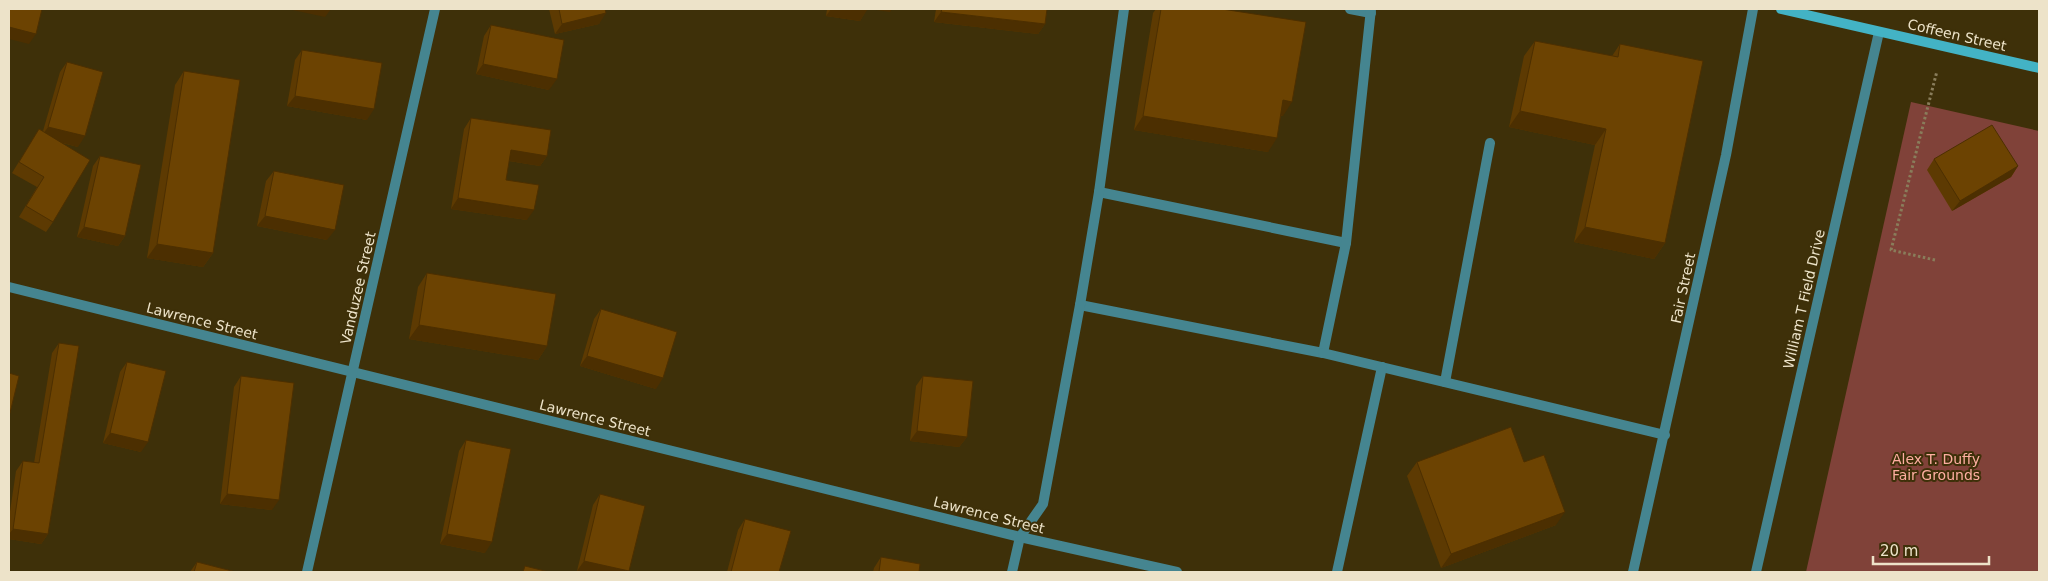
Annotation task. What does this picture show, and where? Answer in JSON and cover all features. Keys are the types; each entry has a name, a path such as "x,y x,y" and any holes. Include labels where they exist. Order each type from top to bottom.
{"main road":[{"name":"Coffeen Street","path":"1781,9 2039,68"}],"street":[{"name":"Vanduzee Street","path":"307,572 435,9"},
{"path":"1012,572 1020,537 1043,504 1099,192 1124,9"},
{"path":"1323,353 1346,243 1371,11 1350,9"},
{"name":"Fair Street","path":"1633,572 1726,155 1753,9"},
{"name":"William T Field Drive","path":"1756,572 1879,32"},
{"path":"1445,382 1490,143"},
{"path":"1099,192 1346,243"},
{"name":"Lawrence Street","path":"9,287 1020,537 1177,572"},
{"path":"1080,305 1323,353 1664,435"},
{"path":"1337,572 1382,367"}],"path":[{"path":"1935,260 1891,250 1943,46"}],"green space":[{"name":"Alex T. Duffy Fair Grounds","path":"1911,102 2039,131 2039,572 1806,572"}],"building":[{"path":"9,9 42,9 36,34 9,27"},
{"path":"559,9 605,9 606,13 562,24"},
{"path":"942,9 1047,9 1045,24 941,12"},
{"path":"1161,9 1222,9 1306,22 1292,102 1283,100 1277,138 1143,116"},
{"path":"491,25 564,40 557,79 483,64"},
{"path":"1535,41 1618,57 1620,44 1703,61 1665,243 1585,227 1606,129 1520,111"},
{"path":"302,50 382,63 374,109 295,96"},
{"path":"67,62 103,72 85,136 48,127"},
{"path":"184,71 240,80 213,253 157,244"},
{"path":"471,118 551,130 547,156 511,150 506,180 539,185 534,210 458,198"},
{"path":"1992,125 2018,166 1960,201 1934,159"},
{"path":"39,129 90,160 53,222 26,206 44,177 19,162"},
{"path":"100,156 141,165 125,236 84,227"},
{"path":"274,171 344,185 335,230 265,216"},
{"path":"427,273 556,294 547,346 419,325"},
{"path":"601,309 677,332 663,378 587,356"},
{"path":"59,343 79,346 48,534 13,529 23,461 39,463"},
{"path":"127,362 166,371 148,442 110,433"},
{"path":"9,373 19,376 9,417"},
{"path":"241,376 294,383 279,500 227,494"},
{"path":"923,376 973,381 967,437 917,431"},
{"path":"1511,427 1524,462 1544,455 1565,512 1451,554 1417,462"},
{"path":"466,440 511,449 492,542 447,534"},
{"path":"600,494 645,506 629,571 584,561"},
{"path":"745,519 791,531 779,572 731,572"},
{"path":"881,557 920,564 919,572 879,572"},
{"path":"197,562 236,572 194,572"},
{"path":"525,566 549,572 523,572"}]}
